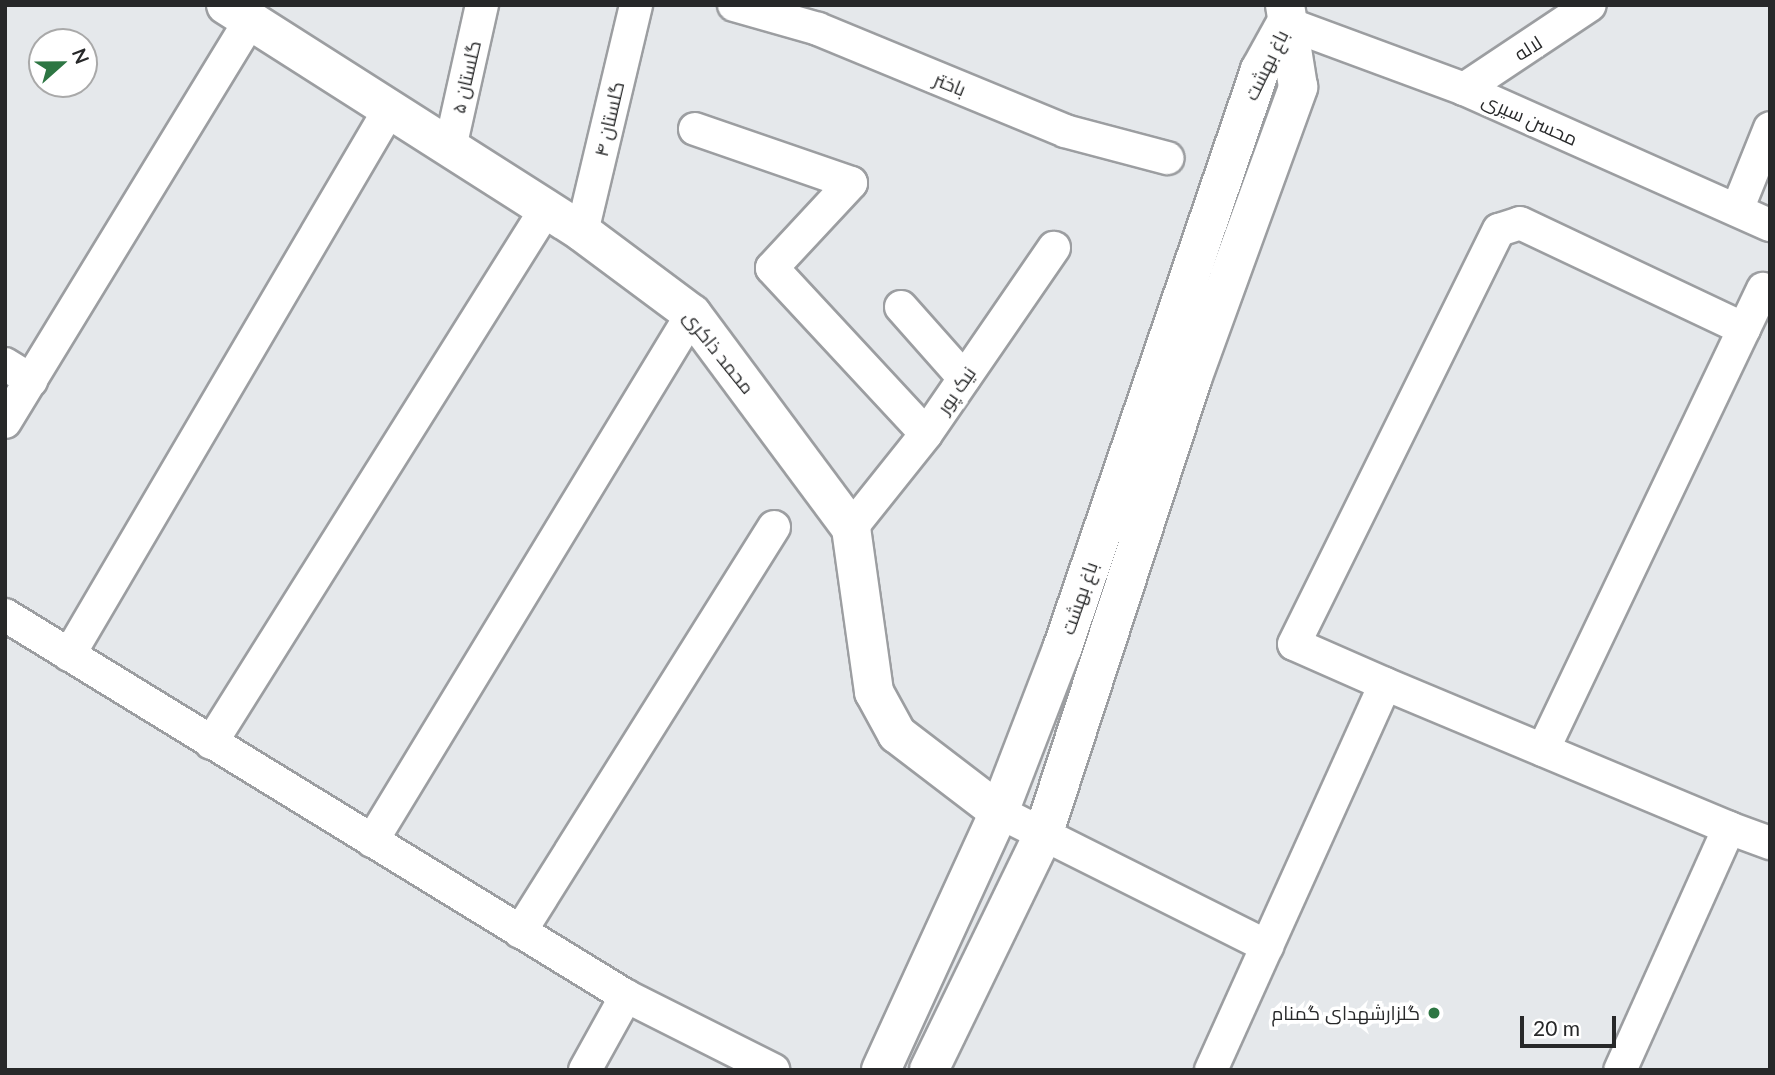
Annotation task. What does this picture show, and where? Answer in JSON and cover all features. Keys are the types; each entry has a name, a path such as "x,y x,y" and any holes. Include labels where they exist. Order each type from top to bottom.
{"street":[{"name":"گلستان ۵","path":"450,148 482,5"},
{"name":"گلستان ۴","path":"582,232 636,5"},
{"name":"باختر","path":"734,5 818,29 1065,131 1167,158"},
{"name":"لاله","path":"1464,89 1590,5"},
{"name":"محمد ذاکری","path":"238,13 582,232 692,313 851,528 874,692 897,734 999,812"},
{"path":"5,422 18,372 238,13"},
{"name":"محسن سیری","path":"1286,14 1464,89 1770,225"},
{"name":"باغ بهشت","path":"881,1070 999,812 1062,649 1259,70 1286,14"},
{"name":"باغ بهشت","path":"929,1070 1043,835 1192,379 1298,87 1286,14"},
{"path":"69,655 389,110"},
{"path":"1737,210 1770,128"},
{"path":"695,129 851,183 772,268 926,434"},
{"path":"211,743 546,209"},
{"path":"1744,329 1520,223 1499,230 1294,644 1770,844"},
{"name":"نیک پور","path":"851,528 926,434 1054,248"},
{"path":"1543,750 1763,289"},
{"path":"901,307 964,378"},
{"path":"372,841 692,313"},
{"path":"520,932 774,527"},
{"path":"5,615 626,996 773,1070"},
{"path":"1211,1070 1385,684"},
{"path":"999,812 1267,947"},
{"path":"1620,1070 1729,828"},
{"path":"585,1070 626,996"}],"place":[{"name":"گلزارشهدای گمنام","path":"1434,1013"}]}
